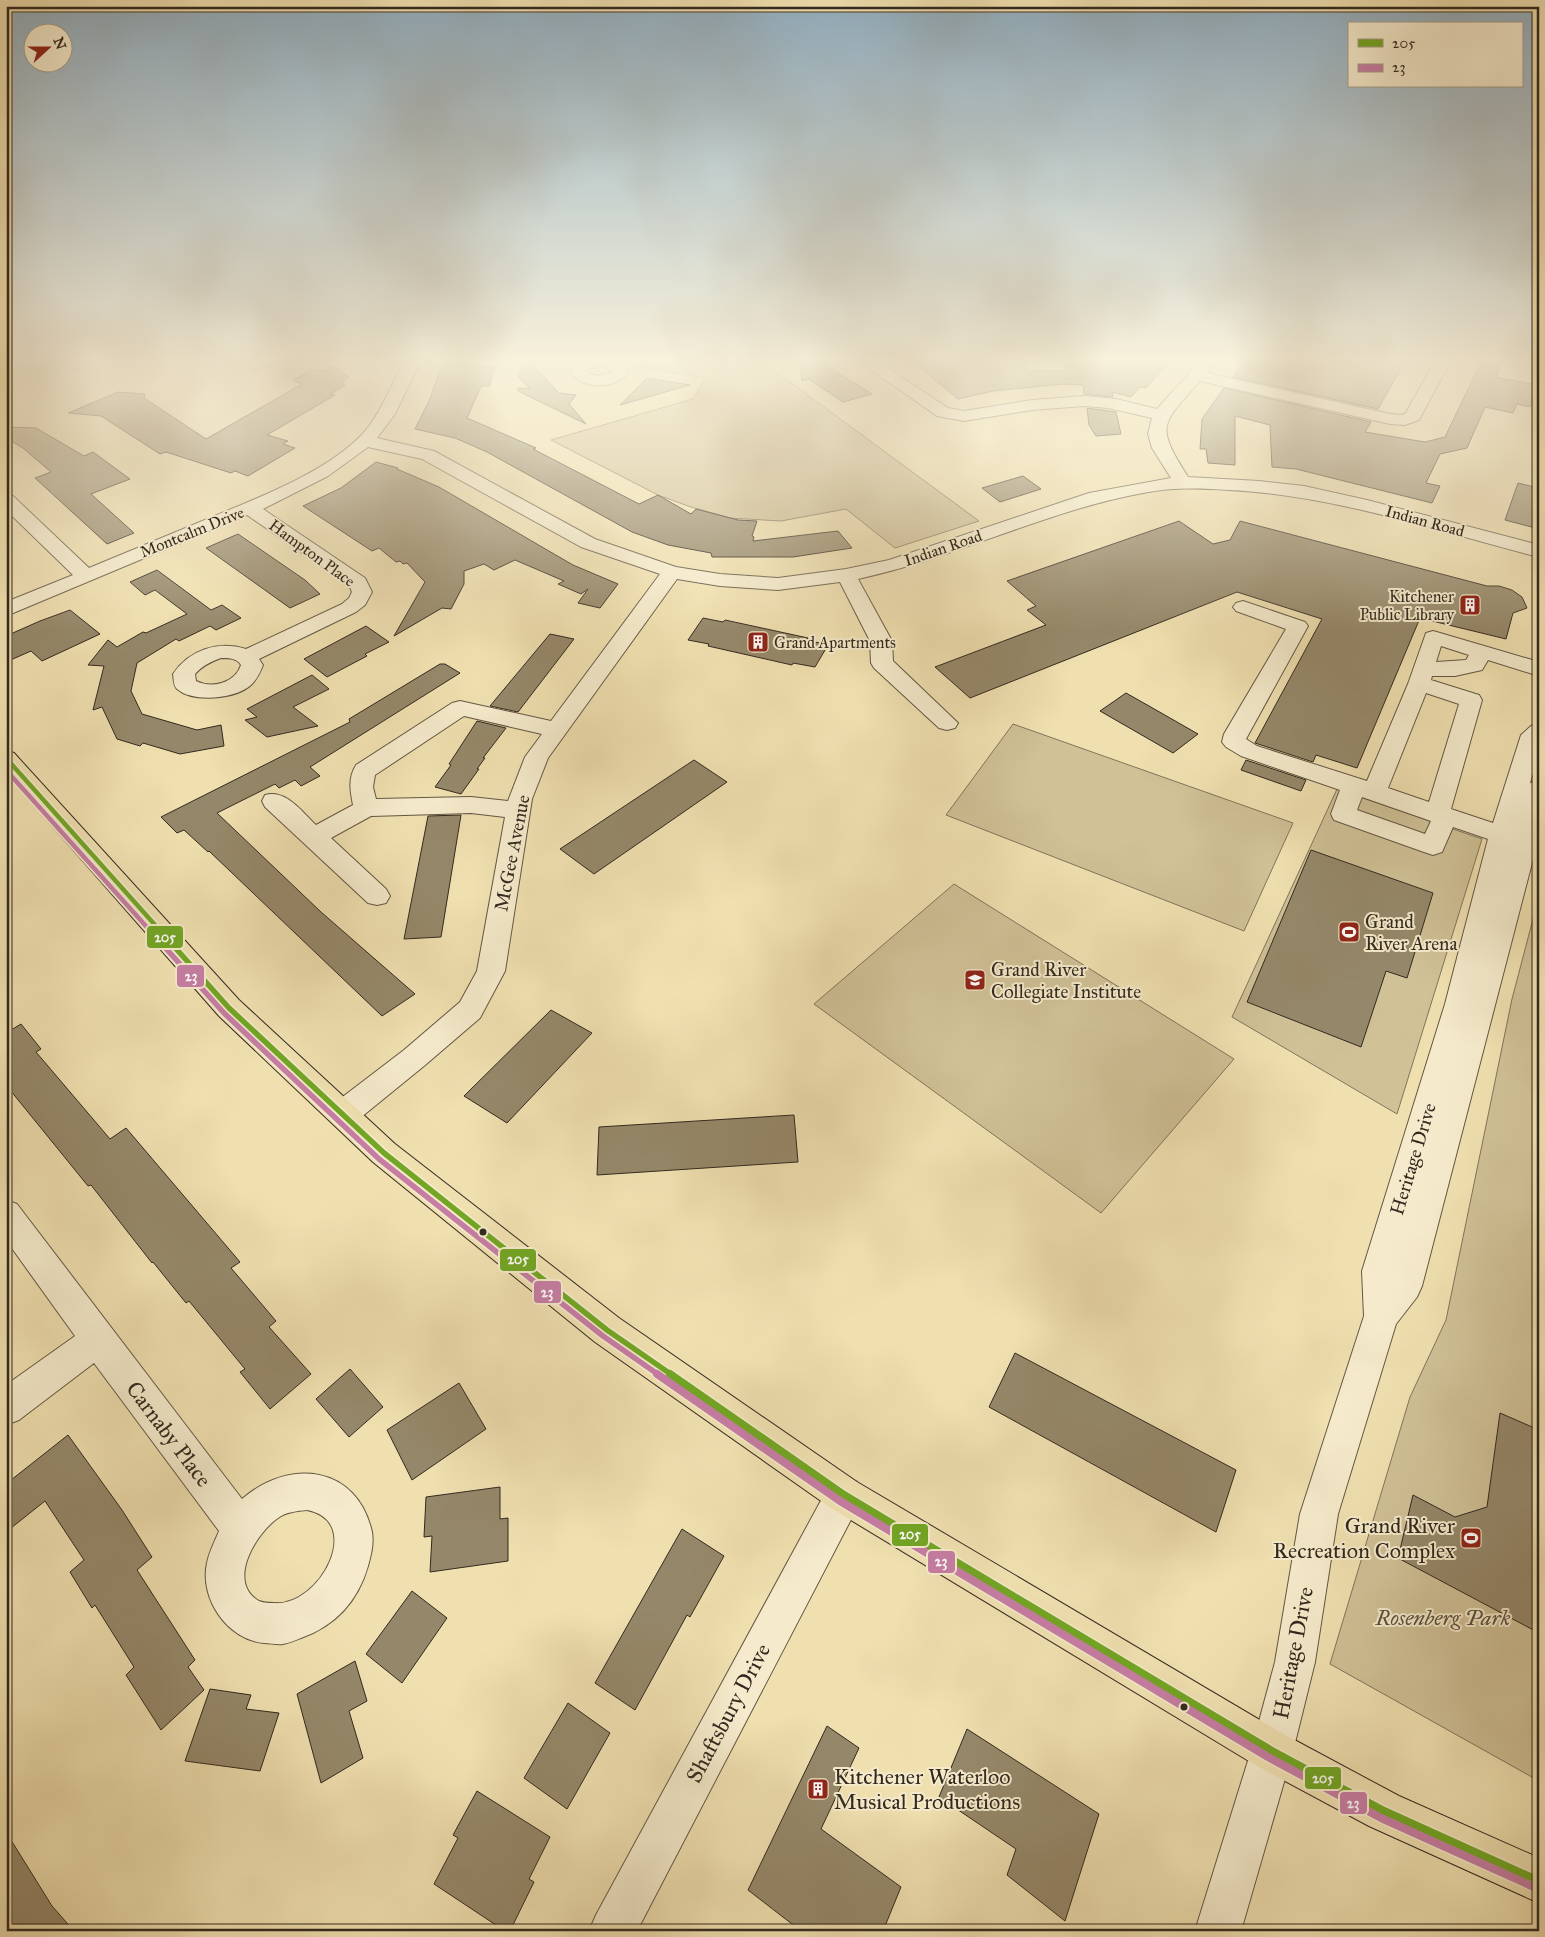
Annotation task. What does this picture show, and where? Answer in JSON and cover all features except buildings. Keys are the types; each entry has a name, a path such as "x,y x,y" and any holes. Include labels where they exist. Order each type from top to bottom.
{"main road":[{"path":"6,758 229,1008 384,1153 607,1330 844,1496 1272,1751 1384,1811 1539,1881"}],"street":[{"name":"Montcalm Drive","path":"6,610 288,490 321,472 352,450"},
{"name":"Indian Road","path":"412,450 428,455 588,544 672,572 720,580 778,584 846,575 894,565 1096,497 1144,487 1182,482 1259,486 1304,492 1360,504 1539,551"},
{"path":"1162,450 1182,482"},
{"path":"6,500 86,576"},
{"name":"Hampton Place","path":"247,657 350,608 358,601 362,592 358,582 249,508"},
{"name":"McGee Avenue","path":"343,1114 470,1010 491,970 520,799 537,757 672,572"},
{"path":"846,575 881,641 882,663 890,670 901,667 916,668 934,686 917,695 947,723"},
{"path":"1243,607 1298,626 1236,734 1234,742 1249,751 1513,839"},
{"path":"1422,677 1471,700 1433,846 1343,814 1364,789 1422,677 1433,637 1539,668"},
{"path":"1422,677 1474,665 1482,652"},
{"path":"366,808 360,787 364,771 460,708 557,730"},
{"name":"Heritage Drive","path":"1218,1931 1272,1751 1295,1662 1319,1514 1381,1316 1405,1286 1469,1007 1513,839 1533,735 1539,732"},
{"name":"Heritage Drive","path":"1513,839 1539,789"},
{"path":"274,801 377,896"},
{"path":"314,837 366,808 471,805 518,810"},
{"name":"Carnaby Place","path":"6,1214 98,1340 241,1529"},
{"path":"6,1407 98,1340"},
{"name":"Shaftsbury Drive","path":"612,1931 844,1496"}],"green space":[{"path":"571,450 883,450 979,521 895,548 846,509 781,521 730,518 658,495"},
{"path":"1013,724 1293,823 1244,931 946,815"},
{"path":"1337,789 1482,839 1397,1114 1232,1017"},
{"path":"954,884 1234,1059 1101,1213 814,1004"},
{"name":"Rosenberg Park","path":"1539,896 1539,1781 1330,1664 1410,1397 1446,1320 1512,999"}],"transit line":[{"name":"205","path":"6,758 229,1008 384,1153 607,1330 844,1495 1272,1751 1384,1811 1539,1881"},
{"name":"23","path":"6,770 224,1013 379,1159 603,1336 840,1501 1268,1757 1381,1818 1536,1888"}],"place":[{"name":"Kitchener Public Library","path":"1470,605"},
{"name":"Grand Apartments","path":"758,642"},
{"name":"Grand River Arena","path":"1349,932"},
{"name":"Grand River Collegiate Institute","path":"975,980"},
{"name":"Grand River Recreation Complex","path":"1471,1538"},
{"name":"Kitchener Waterloo Musical Productions","path":"818,1789"}]}
